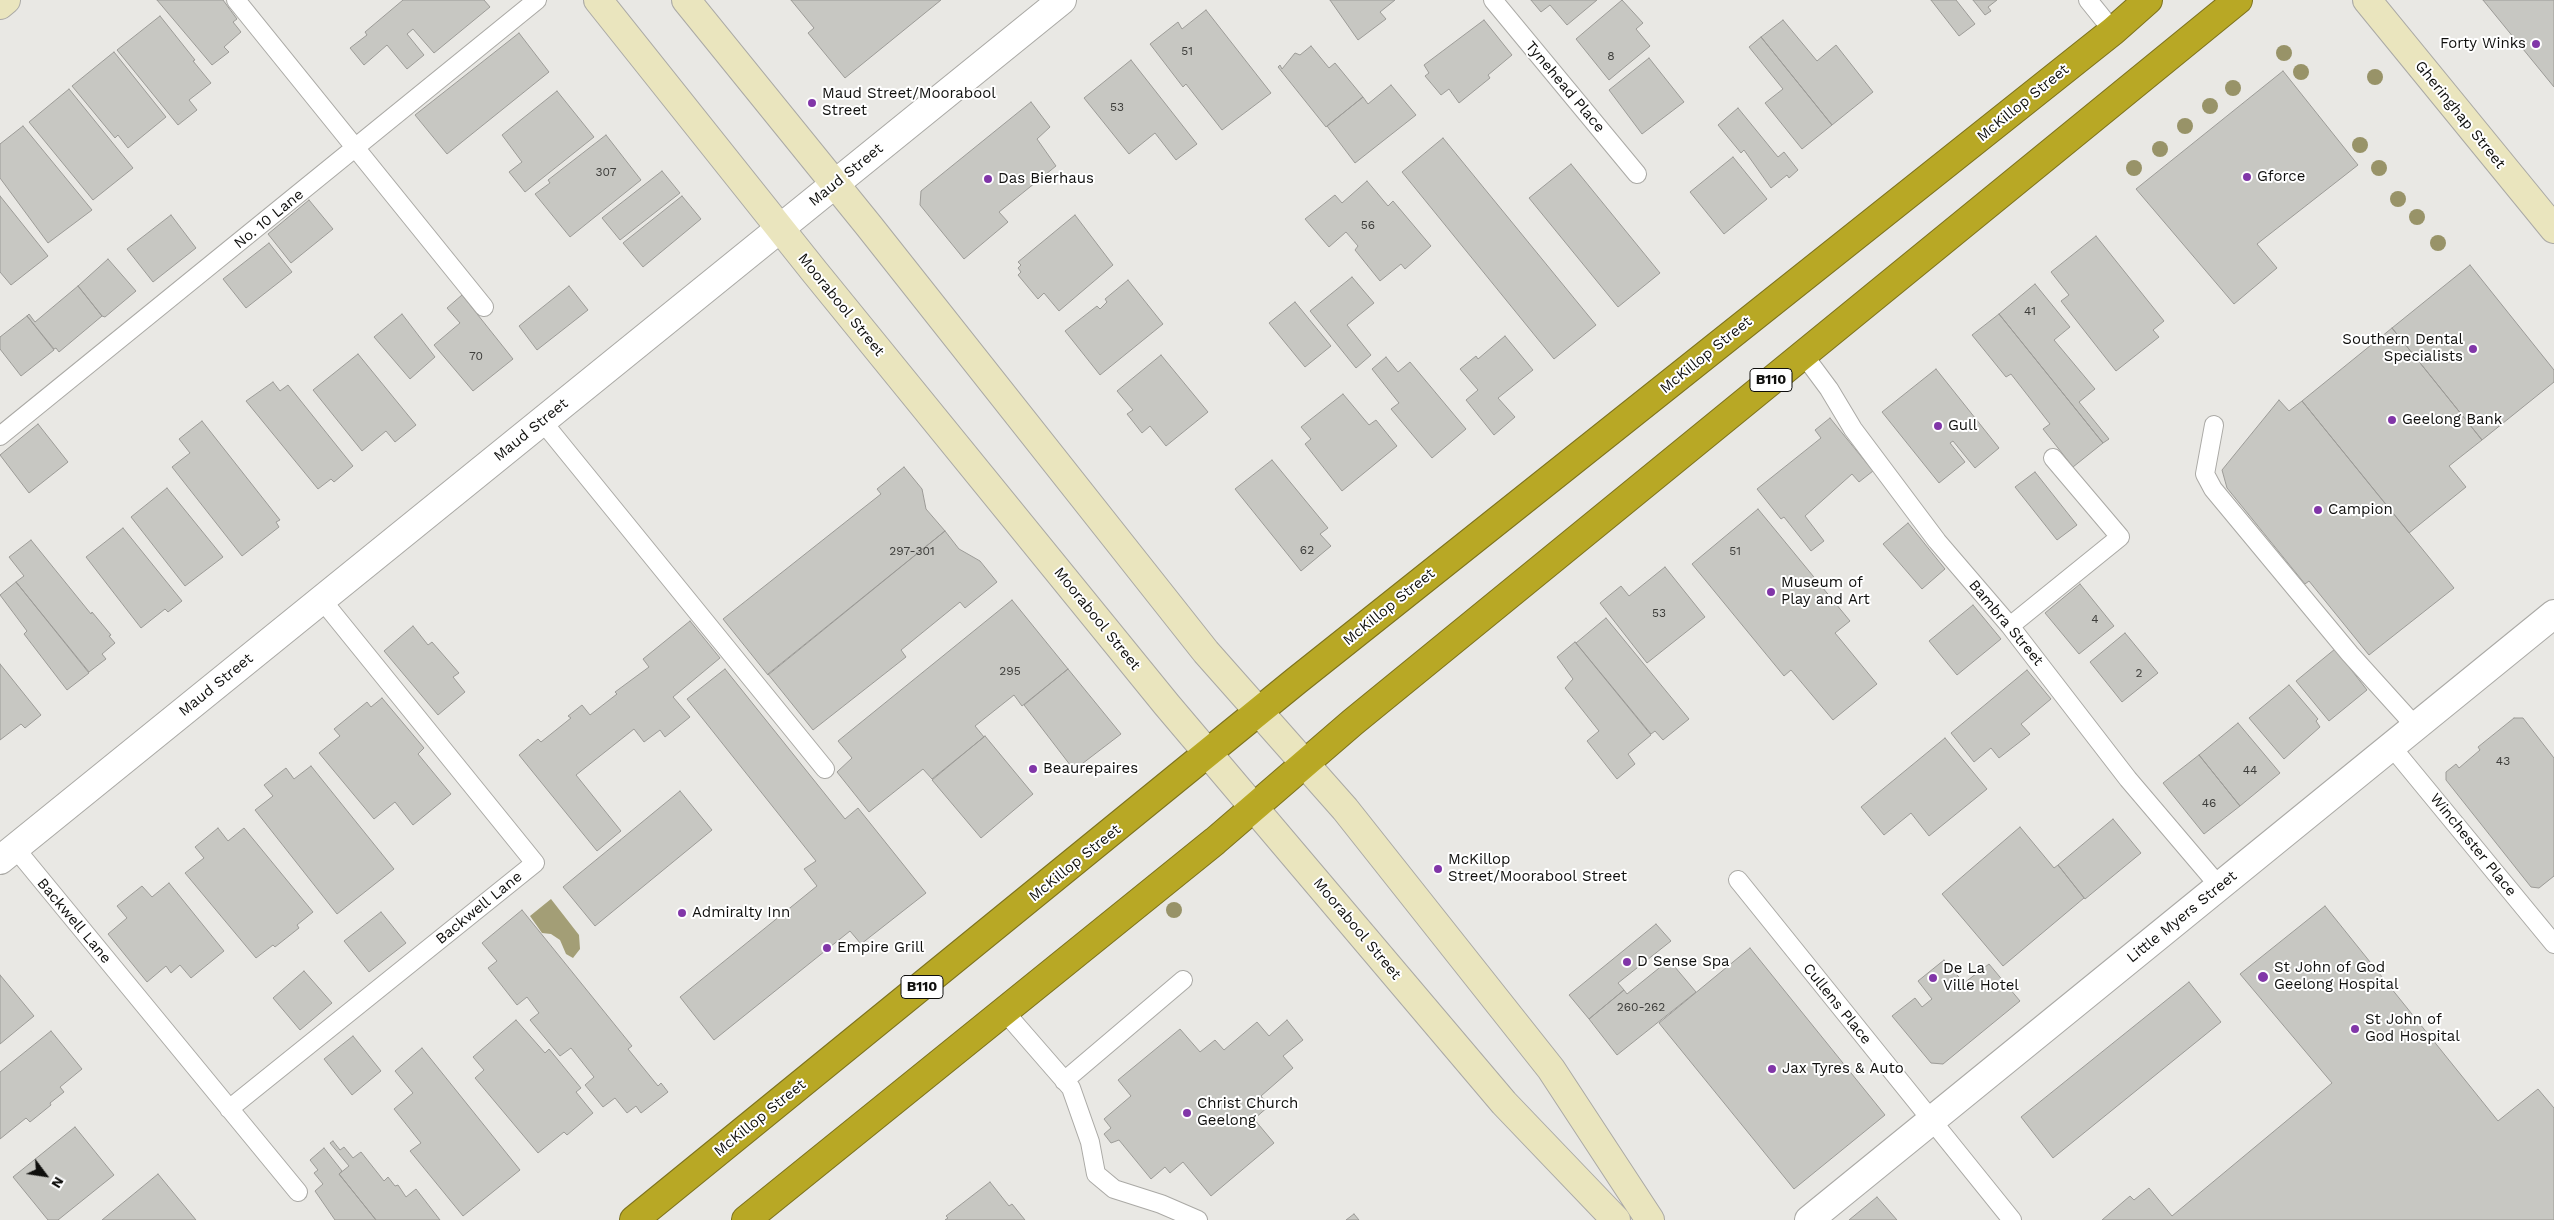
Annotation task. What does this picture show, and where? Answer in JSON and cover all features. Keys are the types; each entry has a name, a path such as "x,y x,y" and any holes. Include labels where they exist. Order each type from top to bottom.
{"highway":[{"name":"McKillop Street","path":"634,1220 1304,675 2114,31 2148,0"},
{"name":"B110","path":"746,1220 1256,807 1353,722 2238,0"}],"street":[{"path":"0,5 6,0"},
{"name":"Moorabool Street","path":"598,0 780,228 1209,753 1504,1103 1616,1220"},
{"path":"686,0 836,183 1200,644 1307,763 1551,1069 1650,1220"},
{"name":"Maud Street","path":"7,854 1062,0"},
{"name":"Gheringhap Street","path":"2367,0 2554,229"},
{"name":"Little Myers Street","path":"1809,1220 2554,614"}],"lane":[{"path":"236,0 484,307"},
{"name":"No. 10 Lane","path":"0,436 356,149 537,0"},
{"name":"Tynehead Place","path":"1493,0 1637,174"},
{"path":"2088,0 2114,31"},
{"name":"Bambra Street","path":"1803,354 1828,388 1853,429 1937,541 2010,626 2128,779 2219,886"},
{"path":"542,421 825,769"},
{"path":"2214,425 2205,474 2213,489 2350,654 2416,726"},
{"path":"2010,626 2120,537 2053,458"},
{"name":"Backwell Lane","path":"229,1109 534,863 322,600"},
{"name":"Winchester Place","path":"2391,746 2554,944"},
{"name":"Backwell Lane","path":"7,854 229,1109 298,1192"},
{"name":"Cullens Place","path":"1738,880 2012,1220"},
{"path":"1064,1081 1183,980"},
{"path":"1004,1011 1071,1088 1090,1142 1096,1174 1114,1189 1161,1204 1198,1220"}],"shaded area":[{"path":"551,899 579,935 580,949 573,958 566,954 560,940 551,934 542,933 530,916"}],"building":[{"path":"157,0 223,0 237,19 233,22 241,32 224,47 229,52 212,65"},
{"path":"403,0 484,0 490,7 434,53 413,29 407,34 424,55 407,69 387,45 364,65 350,48 367,35 365,32"},
{"path":"791,0 941,0 845,78 808,33 814,28"},
{"path":"1330,0 1395,0 1380,12 1386,19 1358,40"},
{"path":"1531,0 1597,0 1567,25 1550,5 1541,12"},
{"path":"1622,0 1643,23 1636,29 1650,46 1609,80 1576,39"},
{"path":"1931,0 1956,0 1975,24 1959,36"},
{"path":"1973,0 1997,0 1988,7 1991,11 1985,15"},
{"name":"Forty Winks","path":"2483,0 2554,0 2554,87"},
{"path":"1206,10 1271,93 1222,130 1186,84 1183,87 1150,44 1178,22 1182,29"},
{"path":"160,16 211,83 189,100 197,110 178,125 117,50"},
{"path":"1484,20 1512,55 1488,75 1490,78 1459,103 1449,89 1441,95 1425,76 1429,73 1424,65"},
{"path":"1783,20 1817,61 1836,45 1873,92 1832,125 1761,37"},
{"path":"519,33 549,72 447,154 415,115"},
{"path":"1761,37 1832,125 1802,149 1765,103 1783,89 1749,47"},
{"path":"1311,46 1329,68 1335,63 1363,97 1326,127 1278,67 1280,65 1282,69 1295,53 1300,55"},
{"path":"114,52 166,117 128,148 118,135 115,138 72,86"},
{"path":"1649,58 1684,102 1642,134 1609,90"},
{"path":"1131,60 1197,144 1176,160 1155,133 1129,154 1084,98"},
{"name":"Gforce","path":"2283,71 2358,165 2257,244 2277,268 2234,304 2136,189"},
{"path":"1391,85 1416,115 1355,163 1327,126 1363,97 1368,104"},
{"path":"69,89 133,168 93,200 29,122"},
{"path":"557,91 594,137 525,192 509,172 522,162 502,135"},
{"name":"Das Bierhaus","path":"1031,102 1050,127 1037,139 1056,166 999,212 1008,222 964,259 920,205 921,191"},
{"path":"1738,108 1778,157 1784,152 1798,170 1789,178 1787,175 1771,188 1744,150 1741,153 1718,125"},
{"path":"23,126 92,210 48,243 0,178 0,144"},
{"path":"606,135 641,180 570,237 535,194 550,183 548,180"},
{"path":"1443,138 1596,325 1554,359 1402,172"},
{"path":"1733,157 1767,199 1724,234 1690,192"},
{"path":"1571,164 1660,273 1618,307 1529,198"},
{"path":"662,171 680,193 620,240 602,218"},
{"path":"1367,181 1388,206 1393,201 1431,246 1405,269 1401,264 1380,281 1355,250 1358,246 1346,232 1329,247 1305,219 1335,195 1342,203"},
{"path":"0,196 48,256 11,285 0,272"},
{"path":"682,196 701,219 643,267 623,243"},
{"path":"309,200 333,229 291,263 268,234"},
{"path":"171,215 196,248 153,282 127,249"},
{"path":"1075,215 1113,265 1059,311 1044,293 1038,299 1018,275 1021,272 1018,268 1021,265 1018,262"},
{"path":"2096,236 2164,321 2153,330 2159,337 2116,371 2061,301 2069,295 2051,272"},
{"path":"269,243 292,272 246,308 223,279"},
{"path":"108,259 136,291 105,317 102,316 78,286"},
{"name":"Southern Dental Specialists","path":"2470,265 2554,370 2554,382 2482,440 2392,328"},
{"path":"1352,277 1374,303 1347,325 1371,355 1356,368 1310,311"},
{"path":"1128,280 1163,324 1100,375 1065,331 1097,306 1100,309 1107,302 1105,299"},
{"path":"2035,284 2070,327 2054,340 2095,389 2079,402 2109,439 2103,443 1999,314"},
{"path":"78,286 102,316 59,352 56,348 54,349 27,316 29,314 35,322"},
{"path":"569,286 588,310 537,350 519,326"},
{"path":"462,295 513,359 473,391 434,345 460,323 447,308"},
{"path":"1295,302 1331,346 1305,367 1269,323"},
{"path":"402,314 435,357 410,379 374,337"},
{"path":"1999,314 2103,443 2073,467 2043,429 2050,424 2011,374 2006,377 1972,335"},
{"path":"27,316 54,350 21,376 0,349 0,337"},
{"name":"Geelong Bank","path":"2392,328 2482,440 2449,466 2466,487 2409,533 2302,401"},
{"path":"1505,336 1533,370 1498,398 1515,417 1494,435 1466,400 1478,390 1460,369 1476,356 1478,359"},
{"path":"358,354 416,425 395,442 386,431 362,451 313,390"},
{"path":"1161,355 1208,412 1166,446 1150,426 1142,433 1127,414 1133,410 1117,391"},
{"path":"1386,357 1398,372 1410,362 1466,429 1432,458 1391,409 1399,403 1372,369"},
{"name":"Gull","path":"1936,369 1999,448 1975,468 1953,441 1950,443 1965,462 1939,483 1882,412"},
{"path":"273,382 280,391 288,385 353,466 334,482 331,479 318,489 246,401"},
{"path":"1343,394 1369,425 1376,420 1397,446 1342,491 1305,444 1311,439 1301,427"},
{"name":"Campion","path":"2279,400 2289,411 2302,401 2454,588 2369,655 2309,581 2305,584 2227,488 2222,470"},
{"path":"1830,418 1873,471 1859,482 1852,474 1805,516 1824,541 1811,551 1784,517 1781,519 1757,489 1821,438 1815,430"},
{"path":"202,421 280,520 276,522 279,527 242,556 172,467 190,453 179,439"},
{"path":"38,424 68,462 29,493 0,455"},
{"path":"1272,460 1328,528 1320,534 1331,546 1301,571 1235,489"},
{"path":"904,467 922,489 926,509 945,531 768,675 723,619 881,494 877,489"},
{"path":"2035,472 2077,525 2057,540 2015,487"},
{"path":"167,488 223,557 185,586 131,517"},
{"name":"Museum of Play and Art","path":"1758,509 1850,621 1835,633 1877,684 1833,720 1791,670 1784,676 1692,564"},
{"path":"1908,523 1945,569 1922,589 1883,544"},
{"path":"123,528 182,601 168,612 165,609 141,628 86,557"},
{"path":"945,531 959,549 980,561 997,582 965,608 960,602 901,650 906,657 813,730 768,674"},
{"path":"31,540 91,614 92,612 111,635 109,636 115,643 102,654 106,659 89,672 16,582 24,576 9,557"},
{"path":"1665,567 1705,617 1647,663 1600,603 1621,586 1629,596"},
{"path":"16,582 89,673 67,690 24,634 27,631 0,595"},
{"path":"2080,584 2114,626 2079,654 2045,613"},
{"path":"1012,600 1068,669 1022,706 1014,695 975,726 984,737 932,779 923,769 869,812 837,772 852,758 838,741"},
{"path":"1973,605 2001,639 1957,675 1929,641"},
{"path":"1606,618 1689,719 1663,740 1655,731 1651,734 1576,643"},
{"path":"690,621 720,658 673,697 690,717 665,737 660,730 644,742 634,729 576,775 621,831 597,851 519,755 538,739 541,742 571,718 568,716 582,705 590,715 617,694 615,692 649,667 643,659"},
{"path":"413,626 428,645 432,642 459,673 453,677 465,692 438,715 384,651"},
{"path":"2125,633 2158,673 2122,702 2090,662"},
{"path":"1575,642 1651,735 1628,754 1635,764 1617,779 1587,741 1599,731 1565,688 1573,679 1557,657"},
{"path":"2335,649 2367,690 2329,721 2296,681"},
{"path":"0,664 41,715 25,728 21,724 0,740"},
{"path":"725,669 845,819 858,808 926,893 861,944 850,931 714,1040 680,997 817,886 804,869 816,861 687,699"},
{"path":"1068,669 1121,734 1074,770 1024,705"},
{"path":"2027,670 2051,699 2021,724 2030,734 1999,758 1991,748 1974,762 1951,733"},
{"path":"2289,685 2318,719 2316,721 2320,727 2284,759 2249,718"},
{"path":"382,698 424,748 418,754 451,794 413,825 395,802 374,819 319,753 340,736 334,729 367,702 371,707"},
{"path":"2514,718 2523,718 2554,758 2554,876 2539,888 2531,887 2446,780 2446,772 2456,764 2459,768 2480,750 2478,747"},
{"path":"2238,723 2280,773 2240,806 2199,755"},
{"path":"985,736 1033,794 981,838 932,780"},
{"path":"1945,738 1987,789 1929,836 1911,813 1884,835 1861,807"},
{"path":"2199,755 2240,806 2204,834 2163,783"},
{"path":"311,766 394,869 337,914 255,810 273,796 264,785 286,768 294,779"},
{"path":"680,791 712,830 595,926 563,887"},
{"path":"2113,819 2141,853 2085,899 2058,865"},
{"path":"2020,827 2054,868 2058,865 2084,898 2003,966 1942,894"},
{"path":"218,828 228,841 244,828 313,912 297,925 299,928 275,947 273,945 256,958 185,873 204,858 195,847"},
{"path":"169,883 224,951 191,978 180,965 171,973 166,966 147,982 108,934 127,918 117,906 142,886 152,897"},
{"name":"St John of God Hospital","path":"2325,906 2498,1121 2538,1089 2554,1108 2554,1220 2102,1220 2130,1196 2134,1200 2149,1188 2172,1216 2332,1083 2240,974"},
{"path":"522,910 632,1046 628,1049 658,1086 661,1083 668,1092 641,1113 636,1106 627,1113 615,1098 603,1107 585,1085 594,1077 571,1048 560,1056 530,1020 539,1013 527,997 517,1005 488,968 497,961 482,943"},
{"path":"381,912 406,943 369,972 344,941"},
{"name":"D Sense Spa","path":"1656,924 1671,941 1618,983 1624,990 1589,1019 1569,995"},
{"name":"Jax Tyres & Auto","path":"1750,948 1885,1115 1794,1189 1659,1023"},
{"path":"1669,960 1696,992 1617,1055 1589,1019 1624,990 1627,994"},
{"path":"1944,960 1964,983 1989,964 2020,1001 1943,1064 1931,1063 1892,1016 1915,998 1922,1007 1932,999 1918,981"},
{"path":"304,971 332,1003 300,1030 273,998"},
{"path":"0,975 34,1016 0,1044"},
{"path":"2189,982 2221,1022 2053,1158 2021,1117"},
{"path":"516,1020 545,1053 549,1049 581,1088 576,1092 593,1113 567,1135 564,1132 538,1153 475,1078 484,1070 473,1057"},
{"name":"Christ Church Geelong","path":"1287,1020 1303,1040 1283,1056 1293,1068 1261,1096 1269,1106 1254,1119 1274,1143 1211,1196 1183,1162 1170,1173 1165,1167 1151,1179 1119,1140 1111,1143 1104,1134 1111,1128 1104,1119 1131,1096 1118,1080 1180,1029 1200,1052 1215,1040 1224,1050 1257,1022 1269,1036"},
{"path":"51,1031 82,1069 60,1087 64,1092 50,1103 51,1105 30,1122 26,1118 0,1139 0,1072"},
{"path":"353,1036 381,1071 352,1095 324,1059"},
{"path":"422,1048 520,1170 463,1216 410,1151 421,1143 394,1109 413,1093 395,1071"},
{"path":"75,1127 114,1175 58,1220 48,1220 13,1177"},
{"path":"333,1141 340,1150 344,1147 353,1158 361,1152 384,1181 388,1177 395,1186 398,1185 406,1197 416,1189 440,1220 376,1220 339,1174 349,1166 330,1143"},
{"path":"324,1148 342,1171 339,1174 376,1220 335,1220 315,1191 323,1184 314,1173 318,1170 310,1160"},
{"path":"158,1174 196,1220 102,1220"},
{"path":"990,1182 1009,1206 1012,1204 1025,1220 945,1220 948,1218 946,1216"},
{"path":"1877,1197 1897,1220 1849,1220"},
{"path":"1354,1214 1359,1220 1346,1220"}],"place":[{"name":"Forty Winks","path":"2536,44"},
{"name":"Maud Street/Moorabool Street","path":"812,103"},
{"name":"Gforce","path":"2247,177"},
{"name":"Das Bierhaus","path":"988,179"},
{"name":"Southern Dental Specialists","path":"2473,349"},
{"name":"Geelong Bank","path":"2392,420"},
{"name":"Gull","path":"1938,426"},
{"name":"Campion","path":"2318,510"},
{"name":"Museum of Play and Art","path":"1771,592"},
{"name":"Beaurepaires","path":"1033,769"},
{"name":"McKillop Street/Moorabool Street","path":"1438,869"},
{"name":"Admiralty Inn","path":"682,913"},
{"name":"Empire Grill","path":"827,948"},
{"name":"D Sense Spa","path":"1627,962"},
{"name":"St John of God Geelong Hospital","path":"2263,977"},
{"name":"De La Ville Hotel","path":"1933,978"},
{"name":"St John of God Hospital","path":"2355,1029"},
{"name":"Jax Tyres & Auto","path":"1772,1069"},
{"name":"Christ Church Geelong","path":"1187,1113"}]}
